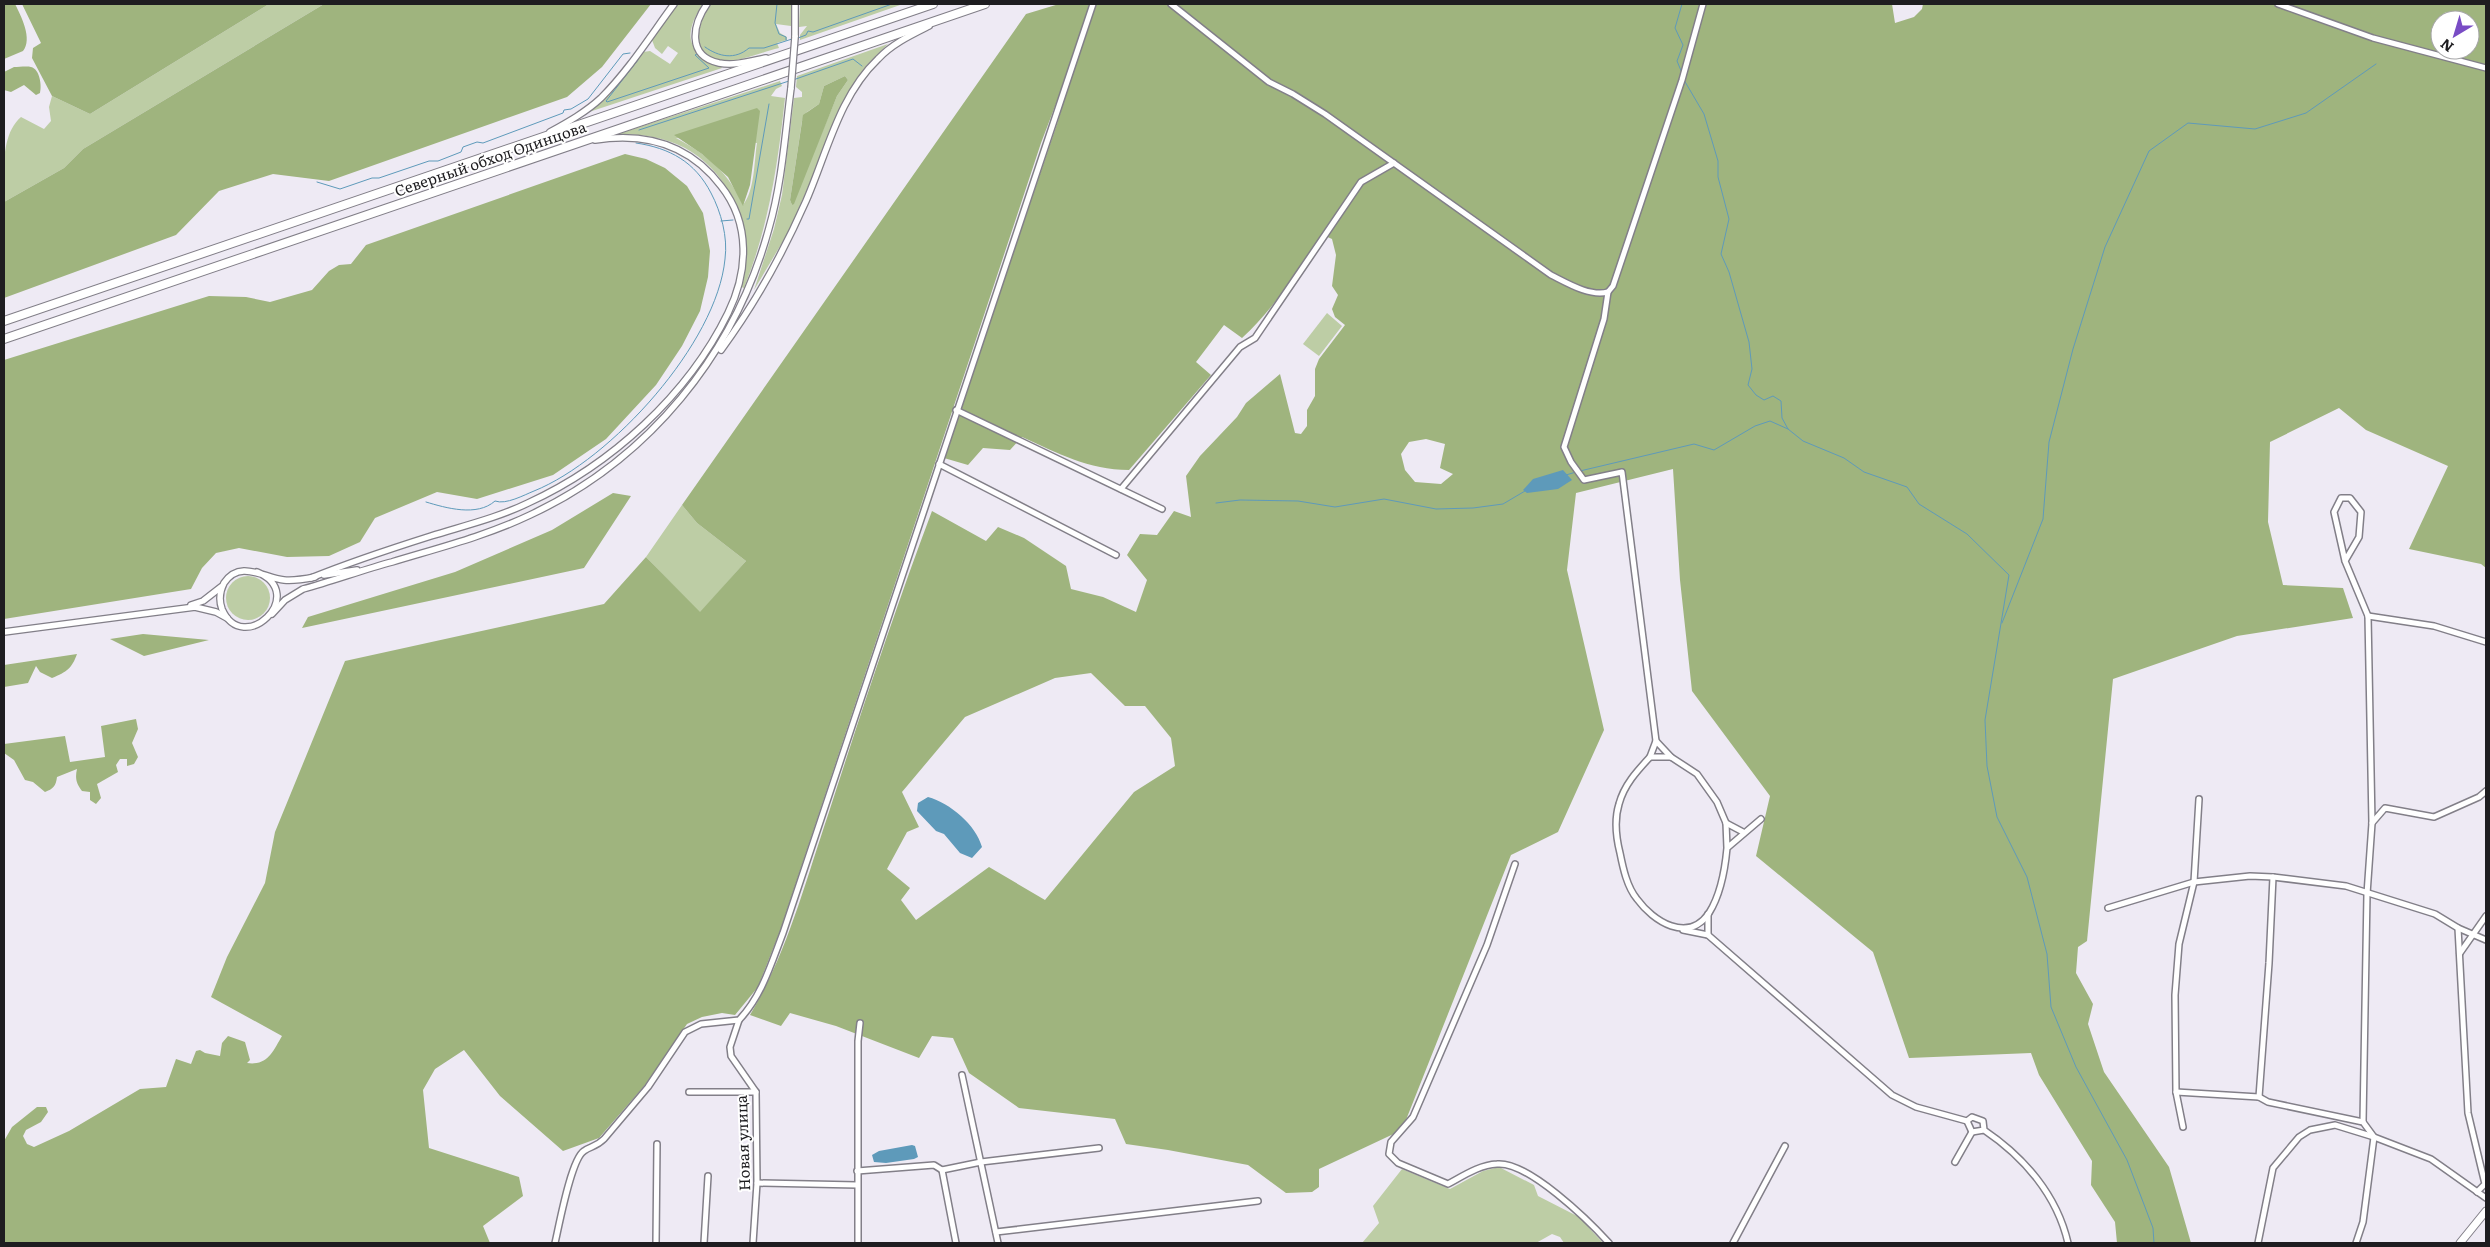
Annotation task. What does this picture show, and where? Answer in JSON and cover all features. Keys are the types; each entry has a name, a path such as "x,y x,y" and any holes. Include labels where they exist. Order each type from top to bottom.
{"highway":[{"name":"Северный обход Одинцова","path":"4,322 933,4"},
{"name":"Северный обход Одинцова","path":"4,339 985,4"}],"main road":[{"path":"2460,1243 2486,1211"}],"street":[{"path":"536,140 569,122 600,99 619,78 674,4"},
{"path":"707,4 696,21 694,39 700,51 712,60 729,64 744,63 788,53"},
{"path":"703,370 741,305 762,254 777,194 791,88 796,17 794,4"},
{"path":"555,1243 575,1164 583,1151 596,1147 604,1140 648,1086 685,1032 701,1024 739,1020 750,1009 763,986 783,933 1093,4"},
{"path":"1171,4 1213,40 1269,82 1325,114 1551,274 1570,284 1600,294 1608,292"},
{"path":"1703,4 1682,80 1613,286 1608,292 1604,319 1564,447 1571,462 1584,480 1622,472 1656,741 1650,757 1632,776 1618,805 1616,835 1625,873 1636,898 1658,921 1679,929 1708,935 1892,1095 1916,1107 1967,1121 1972,1118 1980,1118 1983,1121 1984,1130"},
{"path":"2278,4 2373,38 2486,68"},
{"path":"4,632 175,609 205,608 244,626 258,625 285,600 303,590 478,536 531,515 589,482 637,445 680,400 732,335 774,266 806,200 845,106 860,78 878,58 899,42 948,16"},
{"path":"311,578 527,504 573,480 594,466 640,428 670,397 710,344 735,298 744,260 739,221 724,190 713,175 694,157 658,141 631,137 577,143"},
{"path":"1121,489 1240,347 1255,338 1361,182 1394,163"},
{"path":"956,410 1162,509"},
{"path":"939,464 1116,555"},
{"path":"2345,561 2359,537 2361,512 2350,498 2341,498 2334,512 2345,561 2368,616 2372,823 2367,894 2363,1122 2374,1137 2363,1222 2356,1243"},
{"path":"175,609 203,601 218,591 228,579 239,572 257,572 283,580 311,578 378,566"},
{"path":"257,572 265,576 274,587 276,601 272,614"},
{"path":"228,579 221,592 221,605 225,614 235,623"},
{"path":"2368,616 2434,626 2486,642"},
{"path":"1656,741 1671,757 1697,774 1717,802 1726,823 1727,848 1725,872 1708,914 1708,935"},
{"path":"1650,757 1671,757"},
{"path":"2372,823 2385,808 2434,817 2486,792"},
{"path":"2182,1126 2176,1092 2175,995 2179,944 2194,882 2198,799"},
{"path":"1727,848 1743,832 1761,820"},
{"path":"1726,823 1743,832"},
{"path":"1515,864 1487,946 1413,1117 1390,1142 1389,1154 1398,1163 1448,1184 1481,1167 1499,1163 1512,1166 1539,1181 1560,1197 1609,1243"},
{"path":"2108,908 2194,882 2250,876 2273,877 2346,886 2434,914 2458,928 2486,940"},
{"path":"2259,1097 2273,877"},
{"path":"1679,929 1690,927 1708,914"},
{"path":"2460,954 2472,933 2486,916"},
{"path":"2458,928 2468,1113 2485,1184 2477,1192"},
{"name":"Новая улица","path":"739,1020 730,1047 731,1056 756,1092 757,1183 753,1243"},
{"path":"858,1243 858,1041 860,1022"},
{"path":"962,1075 998,1243"},
{"path":"689,1092 756,1092"},
{"path":"2176,1092 2259,1097 2268,1102 2363,1122"},
{"path":"1967,1121 1972,1132"},
{"path":"2258,1243 2273,1168 2300,1138 2310,1130 2335,1125 2374,1137 2431,1159 2486,1198"},
{"path":"1972,1132 1984,1130 2010,1148 2035,1175 2046,1191 2068,1243"},
{"path":"1955,1162 1972,1132"},
{"path":"656,1243 658,1144"},
{"path":"1732,1243 1785,1146"},
{"path":"857,1171 934,1165 942,1170 981,1162 1099,1148"},
{"path":"942,1170 956,1243"},
{"path":"704,1243 708,1176"},
{"path":"757,1183 857,1185"},
{"path":"996,1232 1258,1201"}],"green space":[{"path":"4,4 15,4 25,28 27,40 23,51 4,59"},
{"path":"22,4 269,4 90,114 52,96 32,58 33,48 41,43"},
{"path":"269,4 324,4 83,149 64,168 4,202 6,144 14,125 21,117 44,129 51,121 49,107 52,96 90,114"},
{"path":"324,4 651,4 602,67 567,97 329,181 273,174 219,191 176,235 4,298 4,202 64,168 83,149"},
{"path":"677,4 703,4 694,20 691,39 697,50 714,60 722,68 586,113 610,94 643,52 650,51 670,64 678,53 668,46 662,54 655,48 652,40"},
{"path":"711,4 791,4 791,26 776,24 780,33 787,37 787,40 777,43 779,48 746,58 732,61 714,59 701,48 699,40 702,21"},
{"path":"800,4 903,4 800,40 800,35 807,26 799,27"},
{"path":"1059,4 1892,4 1895,23 1914,17 1922,9 1923,4 2486,4 2486,568 2481,564 2409,549 2448,466 2366,430 2339,408 2270,442 2268,522 2283,585 2343,588 2353,618 2237,636 2113,679 2087,941 2078,947 2076,973 2093,1004 2088,1024 2104,1072 2169,1167 2191,1243 2117,1243 2115,1222 2091,1185 2092,1161 2039,1075 2031,1053 1909,1058 1873,952 1756,856 1770,796 1692,691 1680,580 1673,469 1576,493 1567,570 1604,730 1558,832 1511,855 1402,1130 1319,1169 1319,1187 1312,1192 1286,1193 1248,1165 1126,1144 1115,1119 1019,1108 969,1073 953,1038 932,1036 919,1058 836,1026 790,1013 781,1026 750,1015 775,967 785,942 878,663 932,511 986,541 998,527 1024,538 1066,566 1071,589 1103,597 1136,612 1147,580 1127,555 1140,534 1157,535 1174,511 1191,517 1186,476 1200,456 1237,417 1246,403 1280,374 1295,433 1301,434 1307,426 1307,410 1315,396 1315,369 1319,359 1345,325 1335,317 1332,309 1338,295 1332,286 1336,255 1332,239 1323,235 1265,315 1242,338 1224,325 1196,362 1211,375 1129,470 1087,464 1022,437 1010,450 983,448 968,465 944,458 1057,124 1092,9 1041,143 780,931 758,987 735,1015 722,1013 702,1017 687,1024 645,1085 599,1138 563,1151 500,1096 464,1050 435,1069 423,1090 429,1148 519,1177 523,1196 483,1226 490,1243 4,1243 4,1141 12,1127 37,1107 46,1107 48,1112 41,1122 26,1130 23,1136 27,1144 34,1147 69,1131 140,1089 166,1087 176,1059 191,1064 196,1051 200,1050 220,1056 222,1043 228,1036 245,1042 250,1060 247,1063 265,1060 276,1047 282,1036 211,997 227,957 265,883 275,832 345,661 604,604 646,557 700,612 746,561 697,523 682,505 1026,14","holes":["1426,439 1445,444 1440,468 1453,474 1441,484 1415,482 1405,470 1401,454 1409,442","1091,673 1125,706 1145,706 1171,738 1175,766 1134,792 1045,900 989,867 916,920 901,900 910,888 887,869 907,832 919,827 902,792 965,717 1055,678"]},
{"path":"888,44 866,66 850,90 789,231 754,290 774,229 782,195 794,98 802,97 802,92 796,87 797,76","holes":["845,76 848,80 837,96 792,205 790,200 802,121 807,112 819,104 824,86"]},
{"path":"14,67 34,68 40,78 40,93 36,95 24,85 11,92 4,90 4,72"},
{"path":"845,76 848,80 837,96 792,205 790,200 803,115 819,104 824,86"},
{"path":"780,81 782,86 776,89 771,96 785,98 776,170 760,241 744,288 741,287 745,267 743,227 737,208 728,190 716,174 702,159 677,144 652,137 618,134","holes":["676,138 757,143 752,184 743,205 724,174 698,151"]},
{"path":"757,108 760,111 750,185 743,206 728,177 702,154 674,135"},
{"path":"625,154 646,159 665,168 687,186 703,213 710,251 708,277 700,311 682,346 656,385 606,439 553,475 477,499 437,492 375,518 360,542 329,556 287,557 239,548 216,553 202,568 191,589 4,619 4,360 209,296 246,297 270,302 312,290 329,271 339,265 351,264 366,245"},
{"path":"1327,313 1342,326 1319,356 1303,344"},
{"path":"613,493 631,496 584,568 302,628 308,617 455,572 552,530"},
{"path":"682,505 697,523 746,561 700,613 646,557"},
{"path":"248,576 260,580 266,586 270,598 266,610 260,616 248,620 236,616 230,610 226,598 230,586 236,580"},
{"path":"143,634 209,640 144,656 110,639"},
{"path":"77,654 71,666 57,676 52,678 40,672 36,666 28,683 4,687 4,665"},
{"path":"136,719 138,729 132,743 138,757 134,764 127,766 127,759 120,759 116,765 118,772 97,784 101,798 96,804 90,800 90,792 82,791 78,785 76,778 77,769 57,777 54,787 45,792 33,782 25,780 14,760 4,753 4,744 65,736 70,762 105,757 101,726"},
{"path":"1499,1167 1534,1185 1538,1196 1579,1217 1603,1243 1564,1243 1560,1237 1552,1234 1536,1243 1362,1243 1379,1223 1373,1206 1402,1169 1450,1189 1483,1171"}],"water":[{"path":"1563,470 1572,480 1558,489 1527,493 1523,490 1533,479"},
{"path":"928,797 945,804 961,816 974,831 982,847 972,858 960,853 944,834 936,831 917,811 918,803"},
{"path":"915,1146 918,1157 914,1159 886,1163 874,1162 872,1155 879,1151"}],"waterway":[{"path":"777,4 775,23 779,34 786,37 786,40"},
{"path":"798,38 806,35 808,31 813,32 892,4"},
{"path":"1682,4 1675,28 1683,45 1677,61 1682,73"},
{"path":"705,47 721,55 733,56 749,48 764,48 792,39"},
{"path":"317,182 340,189 429,161 438,161 461,152 463,147 477,142 483,143 563,113 564,110 571,109 588,99 623,54 630,53"},
{"path":"638,60 607,102 709,68 695,55 697,54"},
{"path":"793,80 853,59 862,66"},
{"path":"2002,623 2043,519 2049,442 2073,349 2105,247 2149,151 2188,123 2255,129 2306,113 2376,64"},
{"path":"1684,80 1704,114 1718,161 1718,177 1729,219 1721,254 1729,272 1749,342 1752,369 1748,385 1756,395 1764,400 1773,396 1781,401 1782,418 1788,429 1803,441 1844,458 1864,472 1907,487 1919,504 1967,534 2009,575 1985,720 1987,766 1997,817 2027,877 2047,954 2051,1007 2076,1067 2127,1160 2153,1228 2154,1243"},
{"path":"639,130 789,81"},
{"path":"747,219 749,219 769,104"},
{"path":"426,502 461,510 479,509 495,501 510,501 564,476 595,453 626,426 655,395 681,361 703,326 718,292 725,259 725,233 718,208 705,182 689,165 670,153 636,143"},
{"path":"721,221 733,220"},
{"path":"1580,471 1694,444 1714,450 1755,426 1770,421 1788,429"},
{"path":"1566,475 1576,472"},
{"path":"1216,503 1240,500 1298,501 1335,507 1384,499 1436,509 1473,508 1503,504 1525,491"}]}
